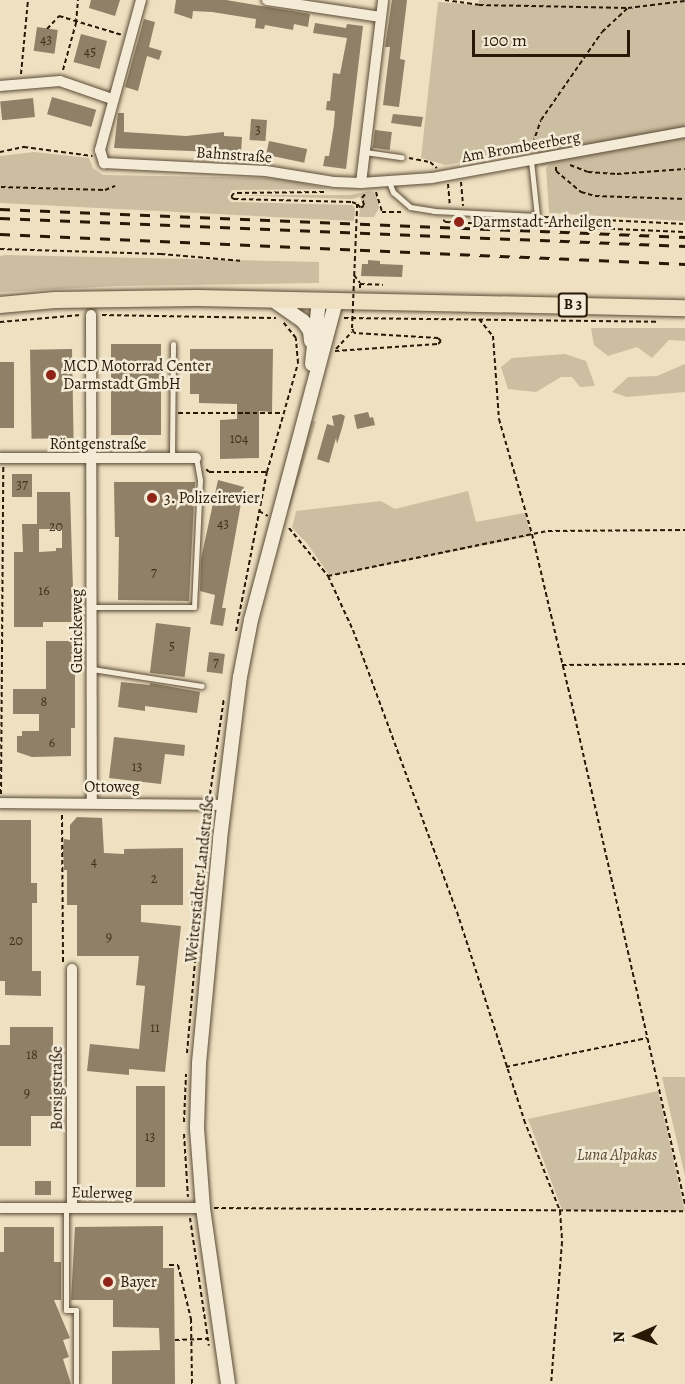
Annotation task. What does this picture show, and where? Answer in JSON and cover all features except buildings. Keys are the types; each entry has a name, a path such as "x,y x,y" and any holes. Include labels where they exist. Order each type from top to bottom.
{"main road":[{"name":"B 3","path":"0,305 116,298 685,308"}],"street":[{"path":"0,86 60,81 112,99 141,0"},
{"path":"267,0 381,16"},
{"path":"365,187 365,152 383,0"},
{"name":"Bahnstraße","path":"112,99 100,150 104,163 266,171 365,187"},
{"name":"Am Brombeerberg","path":"365,187 388,181 447,175 531,161 685,132"},
{"path":"273,300 303,321 310,331 312,354"},
{"name":"Weiterstädter Landstraße","path":"313,385 312,354 319,301"},
{"name":"Weiterstädter Landstraße","path":"228,1384 202,1208 197,1140 198,1092 224,805 250,620 336,301"},
{"name":"Guerickeweg","path":"92,315 92,802"},
{"name":"Röntgenstraße","path":"2,458 196,458"},
{"name":"Ottoweg","path":"0,803 209,803 224,805"},
{"name":"Borsigstraße","path":"69,1208 72,969"},
{"name":"Eulerweg","path":"0,1208 202,1208"}],"lane":[{"path":"365,152 402,157"},
{"path":"388,181 393,192 410,207 463,213 537,216 531,161"},
{"path":"172,458 173,344"},
{"path":"92,607 194,607 200,480 196,458"},
{"path":"92,669 202,686"},
{"path":"69,1208 66,1310 76,1310 76,1384"}],"path":[{"path":"20,83 28,0"},
{"path":"60,81 76,23 78,0"},
{"path":"445,0 479,5 628,8 685,2"},
{"path":"488,0 488,5"},
{"path":"533,149 537,129 548,110 602,32 628,8"},
{"path":"47,28 59,16 76,23 131,37"},
{"path":"0,152 24,147 94,156"},
{"path":"402,157 430,162 437,168"},
{"path":"568,164 588,172 617,174 685,169"},
{"path":"556,165 556,171 581,192 595,195 685,199"},
{"path":"460,173 463,213"},
{"path":"447,175 451,212"},
{"path":"1,188 105,190 115,186"},
{"path":"329,192 234,193 231,196 234,199 352,202 361,208 364,206 362,198 365,187"},
{"path":"339,346 352,330 357,206"},
{"path":"537,216 685,224"},
{"path":"444,221 685,232"},
{"path":"0,249 161,254 243,261"},
{"path":"354,275 360,286 383,285"},
{"path":"0,322 92,315 256,315 278,318 293,332 298,343 298,363 267,472 235,634"},
{"path":"343,318 666,322"},
{"path":"479,319 493,336 499,418 532,534 685,1204"},
{"path":"339,351 438,344 441,341 438,338 357,334 352,330"},
{"path":"173,413 284,413"},
{"path":"0,803 2,458"},
{"path":"196,458 209,472 267,472"},
{"path":"277,520 288,526 328,576 353,630 457,912 506,1066 560,1211 562,1242 551,1384"},
{"path":"328,576 548,531 685,530"},
{"path":"562,665 685,664"},
{"path":"209,803 226,691"},
{"path":"62,803 63,968 72,969"},
{"path":"506,1066 647,1038"},
{"path":"202,1208 685,1211"},
{"path":"169,1265 178,1265 191,1319 192,1384"},
{"path":"175,1340 208,1340"}],"green space":[{"path":"479,0 685,0 685,221 549,213 546,168 549,165 540,166 542,163 536,152 546,150 545,147 446,165 421,158 438,2 478,5"},
{"path":"34,152 89,158 93,168 103,175 268,178 298,182 329,189 232,190 227,198 231,202 352,205 355,208 354,221 0,203 0,156"},
{"path":"371,191 376,194 379,208 374,217 359,217 360,208 363,205 360,197 352,199 234,195 349,195"},
{"path":"0,256 319,262 319,283 118,286 0,292"},
{"path":"591,328 685,328 685,341 669,340 652,358 637,347 608,356 594,345"},
{"path":"565,354 586,361 595,386 580,387 572,377 561,377 536,392 508,389 501,367 512,358"},
{"path":"685,364 685,392 627,397 612,392 628,377 657,376"},
{"path":"309,420 316,422 290,508 285,506"},
{"path":"468,491 476,522 525,513 531,536 330,576 306,542 292,528 296,511 381,501 395,509"},
{"path":"662,1077 685,1077 685,1176"},
{"name":"Luna Alpakas","path":"658,1091 685,1211 562,1210 528,1119"}],"railway":[{"path":"0,209 685,237"},
{"path":"0,218 685,246"},
{"path":"0,234 685,264"}],"place":[{"name":"Darmstadt-Arheilgen","path":"459,222"},
{"name":"MCD Motorrad Center Darmstadt GmbH","path":"51,375"},
{"name":"3. Polizeirevier","path":"152,498"},
{"name":"Bayer","path":"108,1282"}]}
